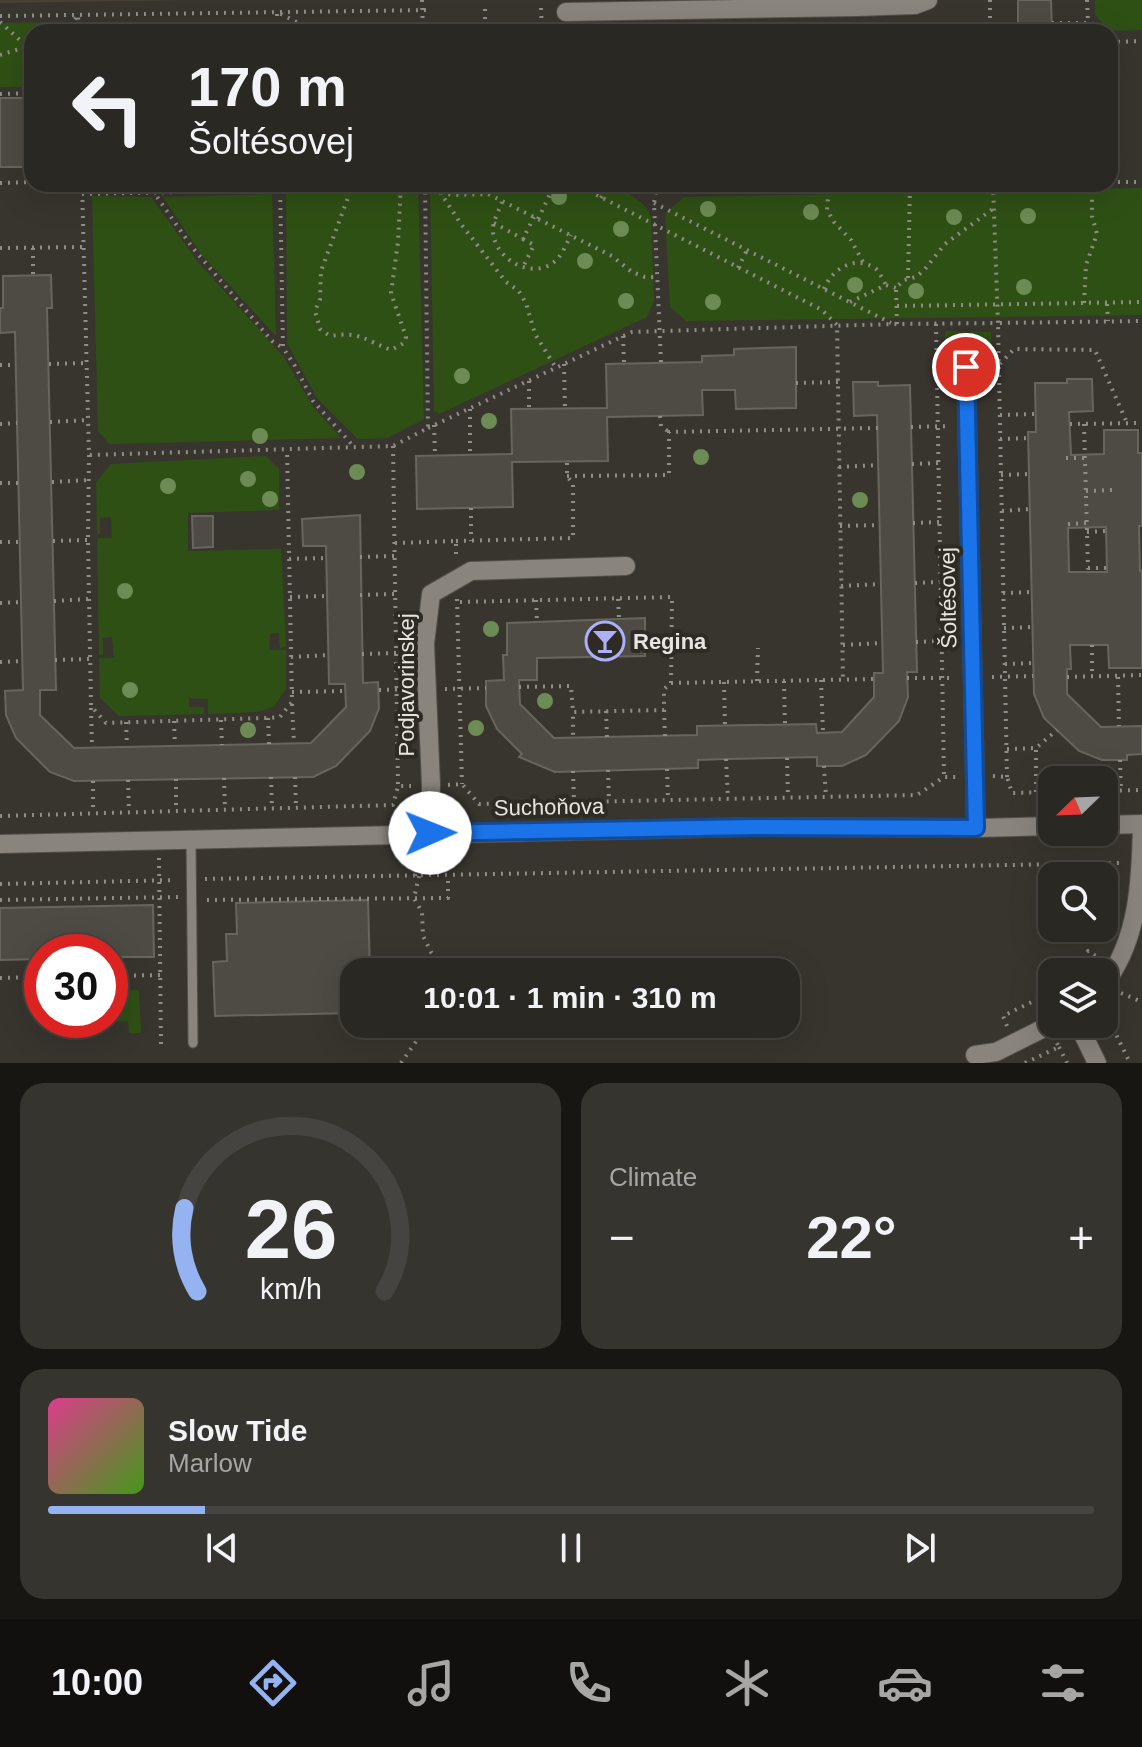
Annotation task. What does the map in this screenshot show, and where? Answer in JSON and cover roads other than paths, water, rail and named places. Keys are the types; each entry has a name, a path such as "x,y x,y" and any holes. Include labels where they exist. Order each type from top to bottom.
{"street":[{"path":"566,12 871,7 915,5 928,0"},
{"name":"Šoltésovej","path":"966,367 976,828"},
{"name":"Podjavorinskej","path":"430,833 425,644 431,594 471,571 626,566"},
{"path":"1118,825 1142,824 1141,863 1128,942 1118,971"},
{"name":"Suchoňova","path":"0,844 753,827 1038,826"},
{"path":"975,1055 996,1052 1038,1031"},
{"path":"1085,1038 1097,1063"}],"lane":[{"path":"191,838 193,1043"}],"place":[{"name":"Regina","path":"605,641"}]}
